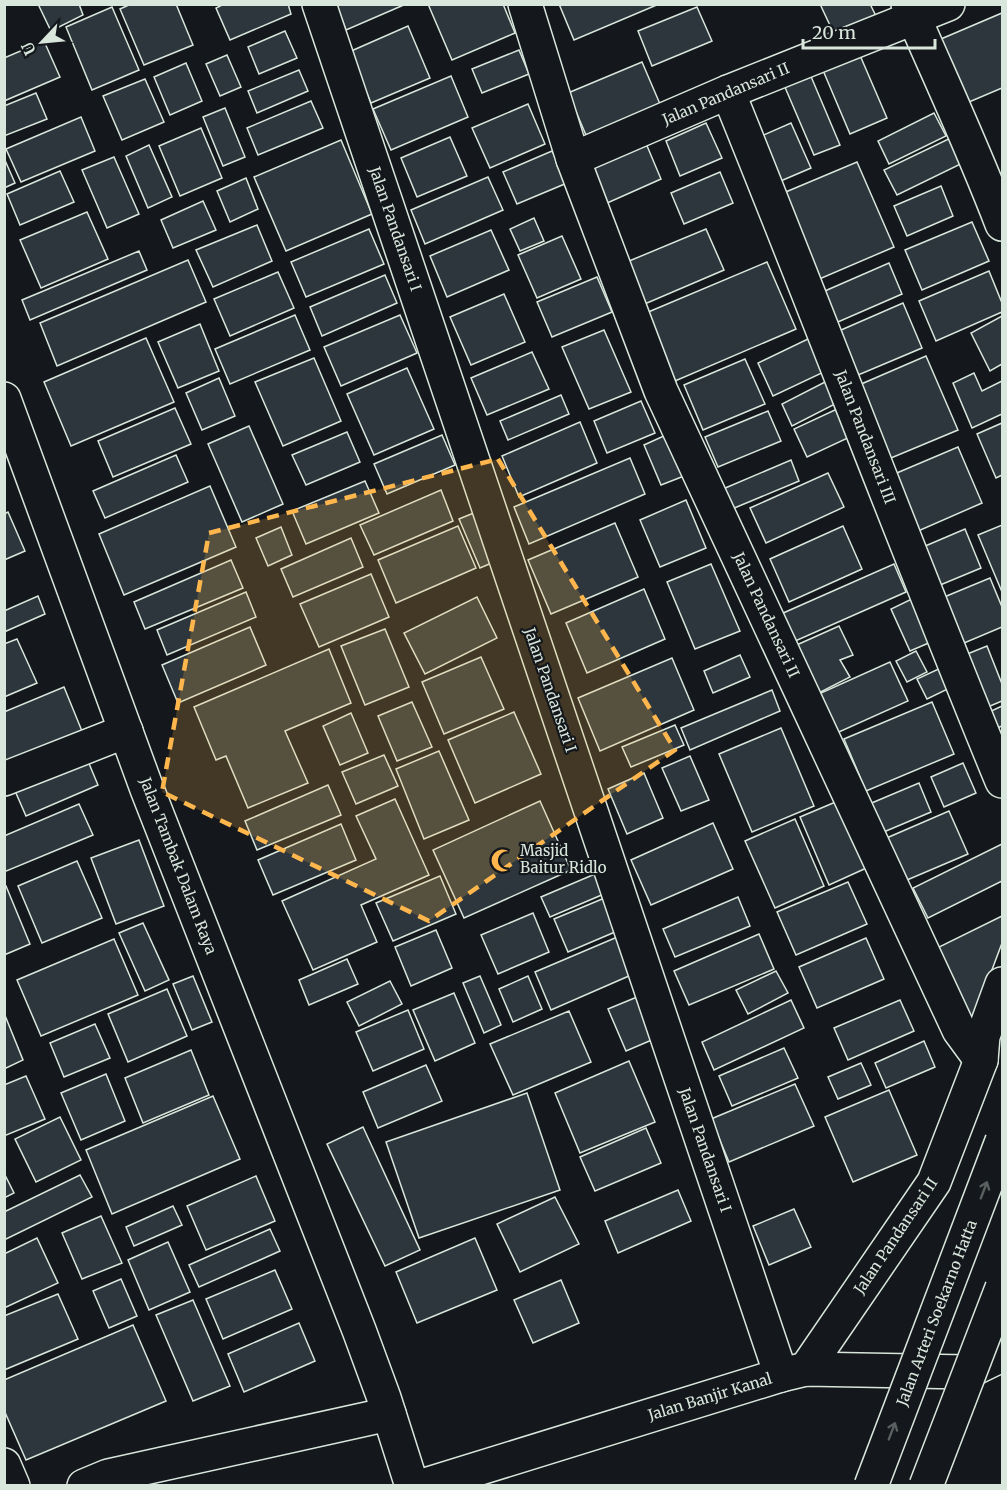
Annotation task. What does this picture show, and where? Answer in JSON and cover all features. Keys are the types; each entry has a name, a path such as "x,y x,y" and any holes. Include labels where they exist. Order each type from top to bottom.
{"street":[{"name":"Jalan Pandansari I","path":"319,4 794,1372"},
{"name":"Jalan Pandansari II","path":"525,4 573,159 662,391 958,1030 981,1060"},
{"name":"Jalan Pandansari II","path":"573,159 911,12 948,4"},
{"path":"911,12 980,167 1002,224"},
{"name":"Jalan Pandansari III","path":"728,92 789,242 922,585 1002,781"},
{"name":"Jalan Tambak Dalam Raya","path":"4,399 147,789 359,1330 412,1485"},
{"path":"4,779 126,731"},
{"name":"Jalan Pandansari II","path":"794,1372 934,1182 981,1060 982,1036 1002,984"},
{"name":"Jalan Arteri Soekarno Hatta","path":"871,1485 1002,1141"},
{"path":"926,1485 1002,1288"},
{"name":"Jalan Banjir Kanal","path":"422,1485 794,1372 967,1372 1002,1355"},
{"path":"84,1485 108,1476 386,1406"},
{"path":"4,1465 13,1485"}],"highlighted area":[{"path":"498,459 675,750 429,921 162,792 209,533"}],"building":[{"path":"38,4 79,4 83,15 51,31"},
{"path":"131,4 176,4 193,45 144,65 120,9"},
{"path":"224,4 288,4 291,14 230,40 216,8"},
{"path":"336,4 406,4 346,30"},
{"path":"428,4 503,4 515,33 452,60"},
{"path":"559,4 659,4 574,40"},
{"path":"820,4 870,4 877,18 835,36"},
{"path":"112,7 139,70 92,90 66,27"},
{"path":"697,7 712,41 652,66 638,31"},
{"path":"1002,13 1002,88 969,102 941,39"},
{"path":"408,26 430,78 371,103 349,52"},
{"path":"285,31 297,58 259,74 248,47"},
{"path":"44,41 60,77 4,101 4,58"},
{"path":"519,50 529,74 482,93 472,69"},
{"path":"859,53 887,118 850,134 822,68"},
{"path":"227,55 241,87 220,96 206,64"},
{"path":"642,62 660,104 586,135 568,93"},
{"path":"186,63 202,101 170,115 154,77"},
{"path":"807,67 840,145 814,155 781,78"},
{"path":"299,70 308,91 257,113 248,91"},
{"path":"451,76 468,117 391,150 373,109"},
{"path":"145,79 164,122 122,140 103,96"},
{"path":"36,93 47,119 4,136 4,106"},
{"path":"311,101 323,128 258,155 247,128"},
{"path":"528,104 545,144 490,168 472,128"},
{"path":"225,108 245,157 223,166 203,117"},
{"path":"934,113 946,136 889,164 878,141"},
{"path":"81,117 95,151 21,182 6,149"},
{"path":"706,123 722,158 680,176 666,141"},
{"path":"791,123 811,168 769,186 750,141"},
{"path":"201,128 222,178 180,196 159,146"},
{"path":"961,133 973,158 897,195 884,170"},
{"path":"450,137 467,176 417,197 401,158"},
{"path":"341,140 372,214 286,251 254,177"},
{"path":"645,141 661,179 605,204 588,164"},
{"path":"149,145 172,197 148,208 126,156"},
{"path":"552,151 567,183 517,204 503,172"},
{"path":"114,157 139,214 107,228 82,170"},
{"path":"4,158 15,183 4,188"},
{"path":"857,162 894,247 817,280 781,194"},
{"path":"60,171 74,202 20,225 7,194"},
{"path":"720,172 733,203 684,224 671,193"},
{"path":"488,177 503,210 425,244 411,210"},
{"path":"246,178 258,209 230,222 217,191"},
{"path":"941,186 953,216 907,236 894,206"},
{"path":"203,201 216,230 173,248 161,220"},
{"path":"87,212 108,259 41,288 20,240"},
{"path":"534,218 544,241 520,251 510,229"},
{"path":"972,222 989,261 922,290 905,250"},
{"path":"257,225 272,261 213,287 196,250"},
{"path":"369,229 384,264 306,297 291,262"},
{"path":"706,229 724,270 640,306 622,264"},
{"path":"491,230 509,270 447,297 430,256"},
{"path":"562,236 581,279 537,298 518,255"},
{"path":"139,251 147,270 30,320 22,300"},
{"path":"188,260 206,302 57,366 40,323"},
{"path":"767,262 796,329 675,381 646,313"},
{"path":"889,263 902,294 831,325 818,294"},
{"path":"989,271 1002,303 1002,312 936,341 919,301"},
{"path":"278,272 294,308 230,336 214,299"},
{"path":"385,275 397,303 322,336 310,307"},
{"path":"597,277 612,312 552,337 537,302"},
{"path":"504,294 525,342 471,365 450,317"},
{"path":"903,303 922,348 851,378 832,334"},
{"path":"295,315 310,350 230,384 215,349"},
{"path":"400,315 417,353 341,386 324,347"},
{"path":"1002,316 1002,364 990,371 971,333"},
{"path":"200,324 219,371 178,388 158,342"},
{"path":"604,330 631,392 589,409 562,347"},
{"path":"146,338 174,402 71,446 44,382"},
{"path":"810,338 826,371 773,396 758,363"},
{"path":"532,352 549,389 487,415 471,378"},
{"path":"926,356 958,430 891,458 859,385"},
{"path":"314,358 341,421 283,446 255,382"},
{"path":"745,359 765,404 703,430 684,385"},
{"path":"407,368 434,429 374,455 347,394"},
{"path":"974,373 982,391 1002,381 1002,414 972,428 953,383"},
{"path":"219,378 235,416 202,430 186,393"},
{"path":"825,382 837,403 792,426 782,404"},
{"path":"561,395 569,414 508,440 500,421"},
{"path":"641,401 655,433 607,453 594,421"},
{"path":"175,408 191,444 113,477 98,441"},
{"path":"837,409 850,437 807,457 794,429"},
{"path":"768,411 781,441 718,467 705,437"},
{"path":"580,422 597,463 519,497 502,456"},
{"path":"1002,423 1002,475 996,478 977,434"},
{"path":"249,426 283,504 242,522 208,444"},
{"path":"347,432 360,462 306,485 292,455"},
{"path":"442,435 455,465 387,494 374,464"},
{"path":"666,435 684,476 661,485 644,445"},
{"path":"958,447 982,503 909,535 885,478"},
{"path":"176,455 188,482 105,518 93,491"},
{"path":"630,458 645,494 529,544 514,507"},
{"path":"791,460 799,481 732,509 723,489"},
{"path":"828,473 844,507 766,543 750,508"},
{"path":"365,481 379,513 306,544 292,511"},
{"path":"210,486 236,547 124,595 99,534"},
{"path":"441,490 453,521 374,555 360,525"},
{"path":"686,500 706,548 660,567 640,520"},
{"path":"481,510 501,559 480,568 459,519"},
{"path":"8,512 25,551 4,560 4,514"},
{"path":"615,523 638,577 551,614 528,560"},
{"path":"1002,525 1002,592 978,535"},
{"path":"458,526 476,568 396,603 378,560"},
{"path":"843,526 862,569 789,602 770,559"},
{"path":"281,527 292,555 268,566 256,538"},
{"path":"965,529 981,568 933,588 916,550"},
{"path":"351,538 363,567 293,597 281,569"},
{"path":"231,560 243,588 145,629 134,602"},
{"path":"711,564 740,631 695,649 667,582"},
{"path":"894,564 906,592 793,642 781,614"},
{"path":"371,574 389,617 319,647 300,604"},
{"path":"990,578 1002,607 1002,627 957,646 937,600"},
{"path":"644,589 665,639 587,673 566,623"},
{"path":"246,592 256,617 167,655 157,630"},
{"path":"38,596 45,614 4,632 4,611"},
{"path":"918,596 938,639 910,651 891,609"},
{"path":"477,597 497,638 425,674 404,633"},
{"path":"839,626 853,655 840,660 850,677 811,697 790,648"},
{"path":"250,627 266,665 178,703 162,665"},
{"path":"385,629 409,687 365,705 341,646"},
{"path":"17,639 37,683 4,697 4,644"},
{"path":"987,646 1002,684 1002,701 983,709 960,657"},
{"path":"329,649 351,703 285,731 308,783 248,808 226,756 216,760 194,707"},
{"path":"916,651 927,672 907,682 896,661"},
{"path":"740,655 750,677 713,693 704,671"},
{"path":"481,657 504,709 444,734 422,682"},
{"path":"672,658 694,710 600,751 578,698"},
{"path":"890,662 908,701 830,736 812,697"},
{"path":"945,666 954,686 927,699 917,679"},
{"path":"64,687 84,736 4,770 4,712"},
{"path":"772,690 780,711 690,750 681,728"},
{"path":"412,702 432,747 397,761 378,716"},
{"path":"932,702 954,754 866,791 844,739"},
{"path":"1002,706 1002,726 995,729 987,713"},
{"path":"514,712 541,774 475,803 448,740"},
{"path":"351,713 368,753 340,765 323,726"},
{"path":"675,725 684,745 631,767 622,747"},
{"path":"781,728 814,806 752,832 719,754"},
{"path":"439,751 469,820 424,839 396,769"},
{"path":"85,754 98,785 26,816 12,784"},
{"path":"384,755 398,786 356,804 342,772"},
{"path":"690,756 709,800 681,811 662,768"},
{"path":"963,763 976,793 944,807 931,777"},
{"path":"644,773 663,818 627,834 608,789"},
{"path":"919,783 931,812 879,834 867,805"},
{"path":"328,785 341,815 257,850 245,821"},
{"path":"845,798 873,865 829,885 800,817"},
{"path":"395,799 429,875 361,905 377,942 313,970 282,901 376,859 356,816"},
{"name":"Masjid Baitur Ridlo","path":"540,801 571,870 464,918 433,850"},
{"path":"79,804 93,835 4,872 4,836"},
{"path":"949,811 968,854 900,883 882,840"},
{"path":"795,819 824,886 775,908 745,841"},
{"path":"713,823 733,869 651,905 631,860"},
{"path":"341,824 356,860 273,895 258,860"},
{"path":"139,840 164,906 116,924 91,858"},
{"path":"1002,844 1002,881 928,918 913,888"},
{"path":"77,861 102,918 42,943 18,886"},
{"path":"602,871 611,891 550,917 541,897"},
{"path":"440,876 456,914 393,941 376,903"},
{"path":"848,882 867,924 796,955 777,912"},
{"path":"6,886 30,944 4,955 4,887"},
{"path":"607,897 622,929 568,952 554,919"},
{"path":"738,897 750,926 675,957 663,929"},
{"path":"533,913 549,952 498,974 481,935"},
{"path":"1002,916 1002,943 972,1023 937,948"},
{"path":"143,923 169,980 145,991 119,933"},
{"path":"436,930 452,968 411,986 395,947"},
{"path":"759,934 774,969 689,1005 674,971"},
{"path":"622,935 638,972 551,1010 535,972"},
{"path":"866,938 884,979 817,1008 799,967"},
{"path":"114,939 138,995 41,1036 17,980"},
{"path":"347,959 358,984 309,1005 299,980"},
{"path":"776,971 788,993 748,1014 736,990"},
{"path":"193,976 212,1022 192,1030 173,984"},
{"path":"480,976 501,1025 484,1033 463,983"},
{"path":"528,976 542,1009 513,1022 499,989"},
{"path":"390,981 402,1004 359,1026 347,1002"},
{"path":"167,989 187,1036 128,1062 108,1014"},
{"path":"454,993 475,1043 435,1061 413,1010"},
{"path":"637,997 654,1039 626,1051 608,1009"},
{"path":"791,1000 804,1028 714,1070 702,1042"},
{"path":"900,1000 914,1031 848,1060 834,1028"},
{"path":"408,1010 424,1049 373,1071 356,1032"},
{"path":"569,1011 591,1062 513,1095 490,1044"},
{"path":"4,1013 23,1060 4,1069"},
{"path":"95,1024 110,1058 64,1077 50,1043"},
{"path":"924,1041 935,1067 886,1088 875,1063"},
{"path":"784,1048 798,1078 732,1106 719,1076"},
{"path":"191,1050 209,1095 143,1123 125,1078"},
{"path":"629,1061 655,1122 580,1153 555,1093"},
{"path":"861,1063 871,1085 838,1099 828,1077"},
{"path":"426,1065 442,1101 378,1128 363,1092"},
{"path":"106,1074 125,1121 81,1140 61,1093"},
{"path":"26,1076 45,1119 4,1136 4,1085"},
{"path":"795,1084 814,1126 729,1162 711,1119"},
{"path":"889,1090 917,1155 853,1182 825,1117"},
{"path":"527,1093 560,1190 419,1238 386,1142"},
{"path":"213,1096 240,1159 112,1214 86,1150"},
{"path":"60,1117 81,1160 36,1182 15,1139"},
{"path":"363,1127 420,1250 385,1266 327,1144"},
{"path":"646,1128 661,1163 595,1191 580,1157"},
{"path":"4,1173 14,1193 4,1198"},
{"path":"80,1175 92,1197 4,1240 4,1212"},
{"path":"256,1176 275,1221 206,1250 187,1206"},
{"path":"678,1190 691,1221 618,1253 605,1221"},
{"path":"555,1197 579,1244 520,1272 497,1224"},
{"path":"173,1206 182,1225 134,1246 126,1227"},
{"path":"794,1209 811,1247 769,1265 753,1226"},
{"path":"101,1216 122,1263 82,1279 62,1233"},
{"path":"270,1229 280,1251 199,1287 189,1265"},
{"path":"37,1238 58,1283 4,1308 4,1254"},
{"path":"475,1238 497,1290 417,1323 396,1272"},
{"path":"168,1242 190,1292 149,1310 128,1260"},
{"path":"275,1270 292,1309 223,1339 206,1299"},
{"path":"121,1279 137,1316 109,1328 93,1291"},
{"path":"561,1280 579,1323 533,1343 514,1300"},
{"path":"58,1294 78,1339 4,1370 4,1316"},
{"path":"193,1300 230,1386 193,1401 156,1315"},
{"path":"299,1323 315,1361 244,1392 228,1354"},
{"path":"133,1325 166,1401 26,1460 4,1410 4,1380"}],"place":[{"name":"Masjid Baitur Ridlo","path":"502,860"}]}
